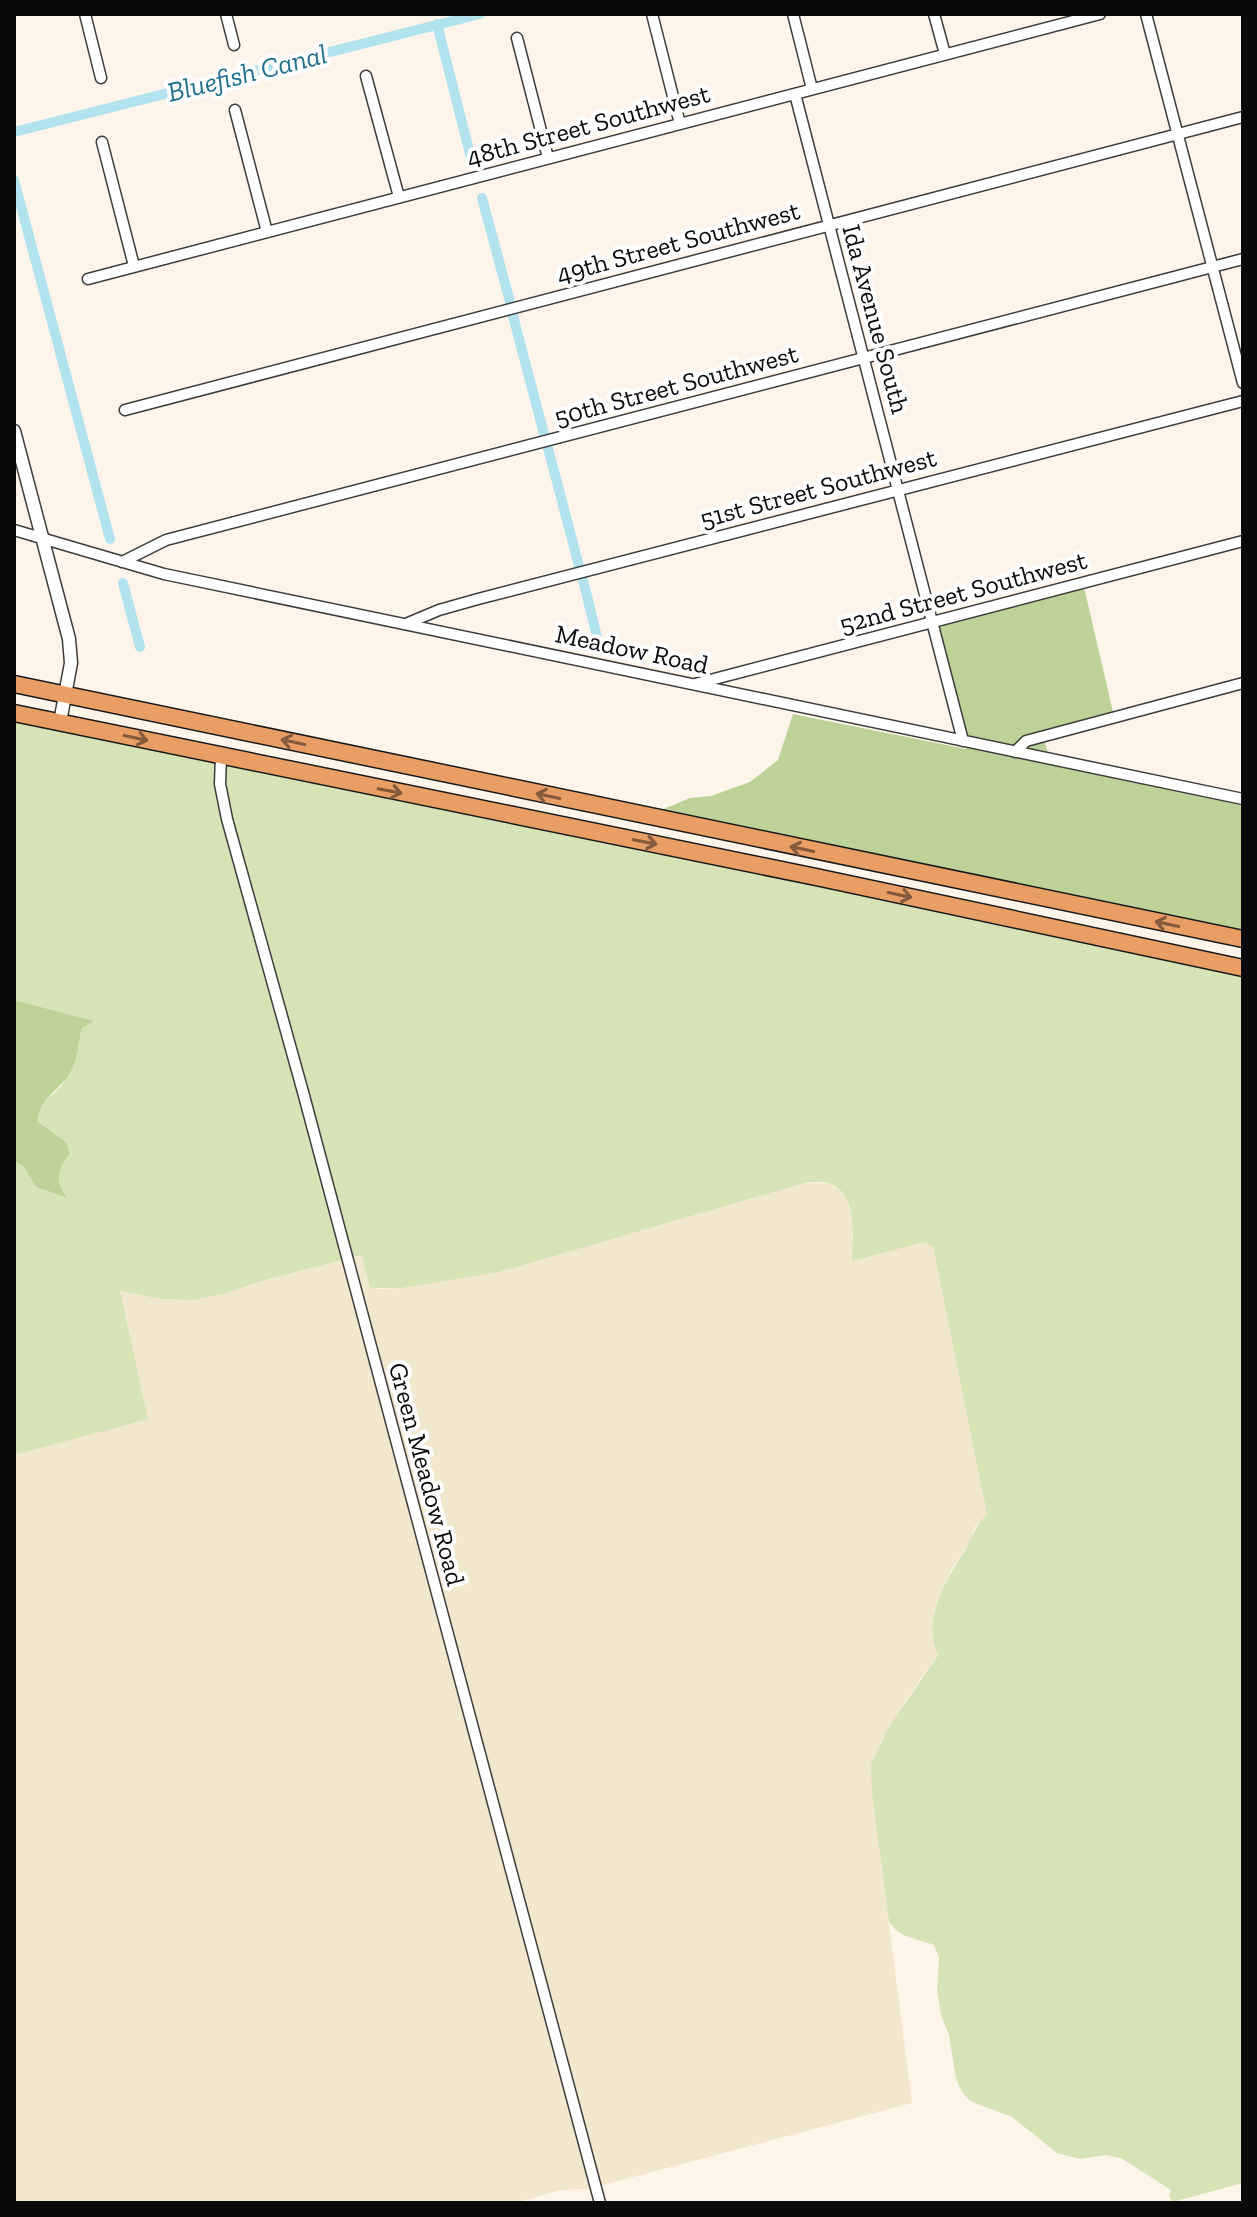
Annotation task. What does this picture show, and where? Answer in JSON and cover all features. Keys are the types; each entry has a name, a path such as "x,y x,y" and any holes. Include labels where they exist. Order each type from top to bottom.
{"highway":[{"path":"14,684 1243,939"},
{"path":"14,713 1243,968"}],"street":[{"path":"85,14 101,78"},
{"path":"226,14 234,45"},
{"path":"652,14 680,124"},
{"path":"793,14 812,89"},
{"path":"934,14 945,54"},
{"name":"48th Street Southwest","path":"88,279 795,94 1076,17 1100,14"},
{"path":"1146,14 1243,383"},
{"path":"517,38 548,158"},
{"path":"366,76 399,197"},
{"name":"Ida Avenue South","path":"795,94 963,741"},
{"path":"235,110 267,232"},
{"name":"49th Street Southwest","path":"125,410 1243,117"},
{"path":"102,142 134,266"},
{"name":"50th Street Southwest","path":"122,562 166,540 1243,259"},
{"name":"51st Street Southwest","path":"406,624 439,610 478,599 1243,401"},
{"path":"14,431 69,639 71,663 60,722"},
{"name":"Meadow Road","path":"14,530 164,574 1243,799"},
{"name":"52nd Street Southwest","path":"694,685 1243,541"},
{"path":"1015,752 1026,741 1243,683"},
{"name":"Green Meadow Road","path":"221,756 220,784 227,819 600,2203"}],"shaded area":[{"path":"808,1182 831,1184 845,1193 852,1216 852,1261 924,1241 933,1247 987,1514 974,1528 937,1602 934,1613 938,1654 880,1744 880,1854 912,2103 588,2189 561,2190 515,2203 14,2203 14,1455 148,1418 119,1291 160,1299 193,1300 363,1255 371,1286 379,1289 402,1288 499,1272"}],"green space":[{"path":"1083,583 1114,716 1043,737 1051,761 1243,800 1243,934 654,813 690,798 711,796 750,782 778,760 793,714 966,749 936,621"},
{"path":"14,718 815,882 1243,974 1243,2183 1172,2202 1169,2195 1171,2190 1121,2158 1105,2155 1080,2159 1057,2153 1012,2117 970,2101 956,2079 949,2035 941,2015 937,1991 939,1957 934,1945 903,1934 889,1922 871,1764 889,1727 938,1655 933,1626 938,1600 974,1531 987,1514 933,1247 924,1242 852,1261 850,1208 847,1199 833,1185 808,1182 499,1272 402,1288 370,1288 362,1255 193,1300 160,1299 120,1291 148,1419 14,1455 14,1161 24,1167 36,1187 66,1198 59,1175 70,1153 66,1142 38,1122 39,1113 44,1102 68,1076 82,1028 93,1021 14,1000"},
{"path":"14,1000 94,1021 82,1028 71,1071 39,1113 38,1122 66,1142 70,1153 59,1176 67,1198 36,1187 24,1167 14,1161"}],"waterway":[{"name":"Bluefish Canal","path":"14,132 480,14"},
{"path":"437,24 471,158"},
{"path":"14,180 110,539"},
{"path":"482,198 510,302"},
{"path":"513,316 544,434"},
{"path":"548,448 579,566"},
{"path":"583,580 598,641"},
{"path":"123,583 140,647"}]}
